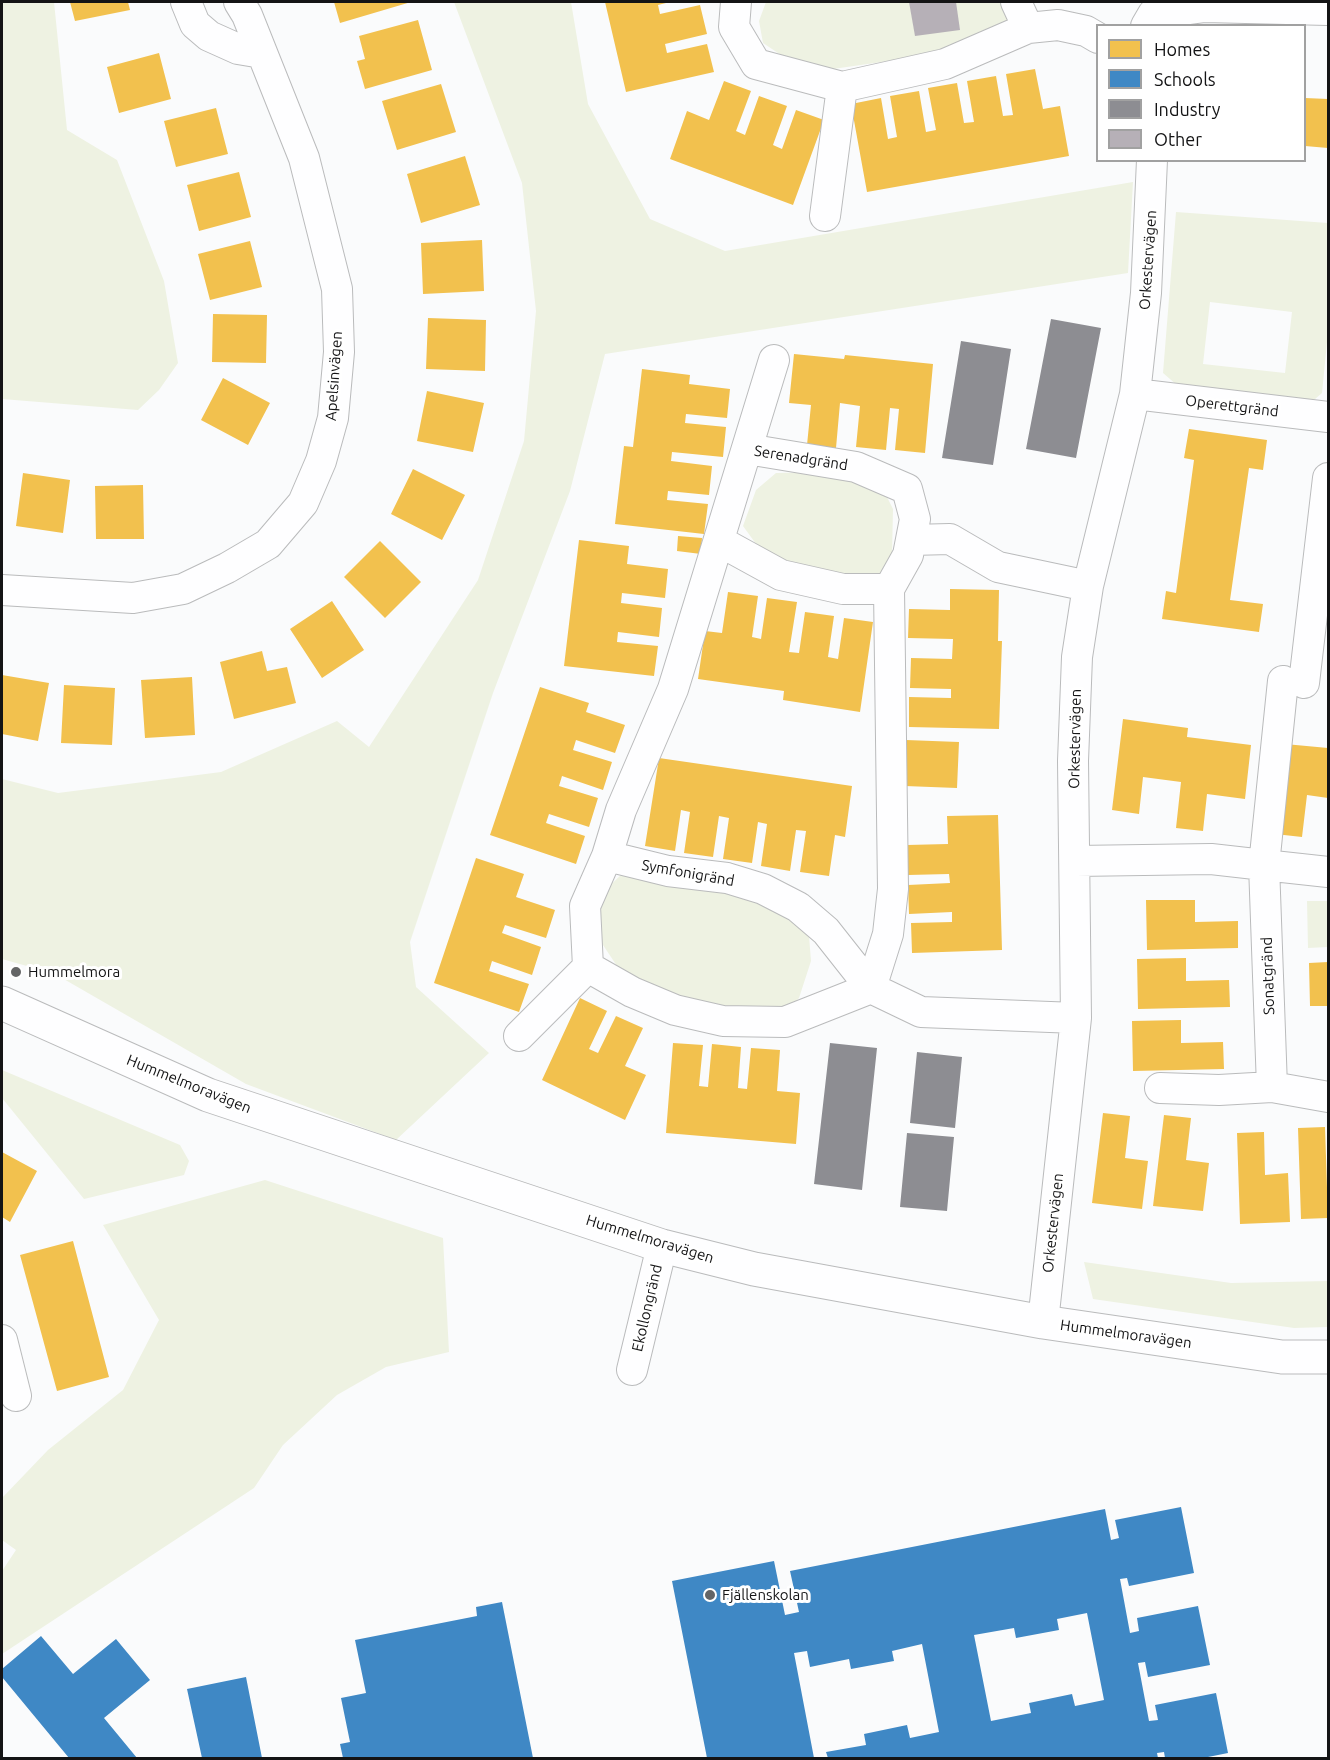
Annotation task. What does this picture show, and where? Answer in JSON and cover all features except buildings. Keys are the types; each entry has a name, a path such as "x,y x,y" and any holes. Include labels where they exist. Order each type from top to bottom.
{"street":[{"path":"186,2 195,24 209,36 238,49 262,53"},
{"name":"Apelsinvägen","path":"2,590 133,598 183,589 227,568 268,544 303,502 321,461 333,418 339,352 337,289 304,158 239,2"},
{"path":"736,2 734,27 756,64 842,87 945,64 1022,15 1058,26 1086,31 1096,37"},
{"path":"1147,24 1153,14 1205,7 1329,10"},
{"path":"825,216 842,87"},
{"name":"Orkestervägen","path":"1043,1322 1076,1018 1076,861 1073,760 1076,680 1088,586 1135,394 1146,293 1152,162"},
{"name":"Serenadgränd","path":"607,856 621,810 673,689 774,360"},
{"name":"Operettgränd","path":"1135,394 1329,417"},
{"name":"Serenadgränd","path":"747,449 856,467 907,489 915,519 908,555 889,589"},
{"name":"Sonatgränd","path":"1272,1087 1264,865 1329,478"},
{"path":"911,540 950,539 998,567 1088,586"},
{"path":"588,967 632,992 675,1010 723,1020 785,1022 871,988 888,934 893,889 889,589 843,589 781,575 719,541"},
{"path":"519,1036 588,967 585,906 607,856"},
{"name":"Symfonigränd","path":"607,856 668,872 727,878 763,889 798,907 826,931 871,988 921,1012 1076,1018"},
{"path":"1076,861 1211,860 1329,873"},
{"name":"Hummelmoravägen","path":"2,1003 208,1095 662,1246 754,1269 1043,1322 1282,1357 1329,1357"},
{"path":"1160,1088 1219,1090 1272,1087 1329,1096"},
{"name":"Ekollongränd","path":"632,1370 662,1246"},
{"path":"2,1340 16,1396"}],"green space":[{"path":"2,2 54,2 67,130 117,160 164,281 178,363 159,390 138,410 2,399"},
{"path":"454,2 571,2 588,104 650,219 725,251 1133,182 1128,273 605,354 570,491 493,693 410,942 416,987 489,1053 396,1140 246,1084 55,974 2,959 2,779 58,793 221,772 337,721 369,747 478,580 524,441 536,311 522,183"},
{"path":"766,2 1003,2 1014,28 937,54 833,69 787,59 763,43 759,21"},
{"path":"1176,212 1328,223 1328,332 1322,393 1307,406 1185,392 1163,373","holes":["1210,302 1292,312 1285,373 1203,364"]},
{"path":"826,472 883,489 893,509 892,556 877,577 847,579 779,563 759,548 743,526 756,490 776,473"},
{"path":"622,874 753,897 785,916 809,936 811,961 799,998 785,1012 743,1011 696,1001 643,983 619,969 595,933 603,892"},
{"path":"1307,901 1328,901 1328,947 1308,948"},
{"path":"2,1070 180,1145 189,1161 184,1175 84,1199 2,1098"},
{"path":"265,1180 443,1238 449,1352 386,1367 337,1395 283,1445 254,1488 2,1654 2,1571 16,1550 2,1540 2,1498 48,1450 123,1390 159,1320 103,1225"},
{"path":"1084,1262 1231,1283 1328,1281 1328,1327 1294,1328 1093,1299"}],"place":[{"name":"Hummelmora","path":"16,972"},
{"name":"Fjällenskolan","path":"710,1595"}]}
